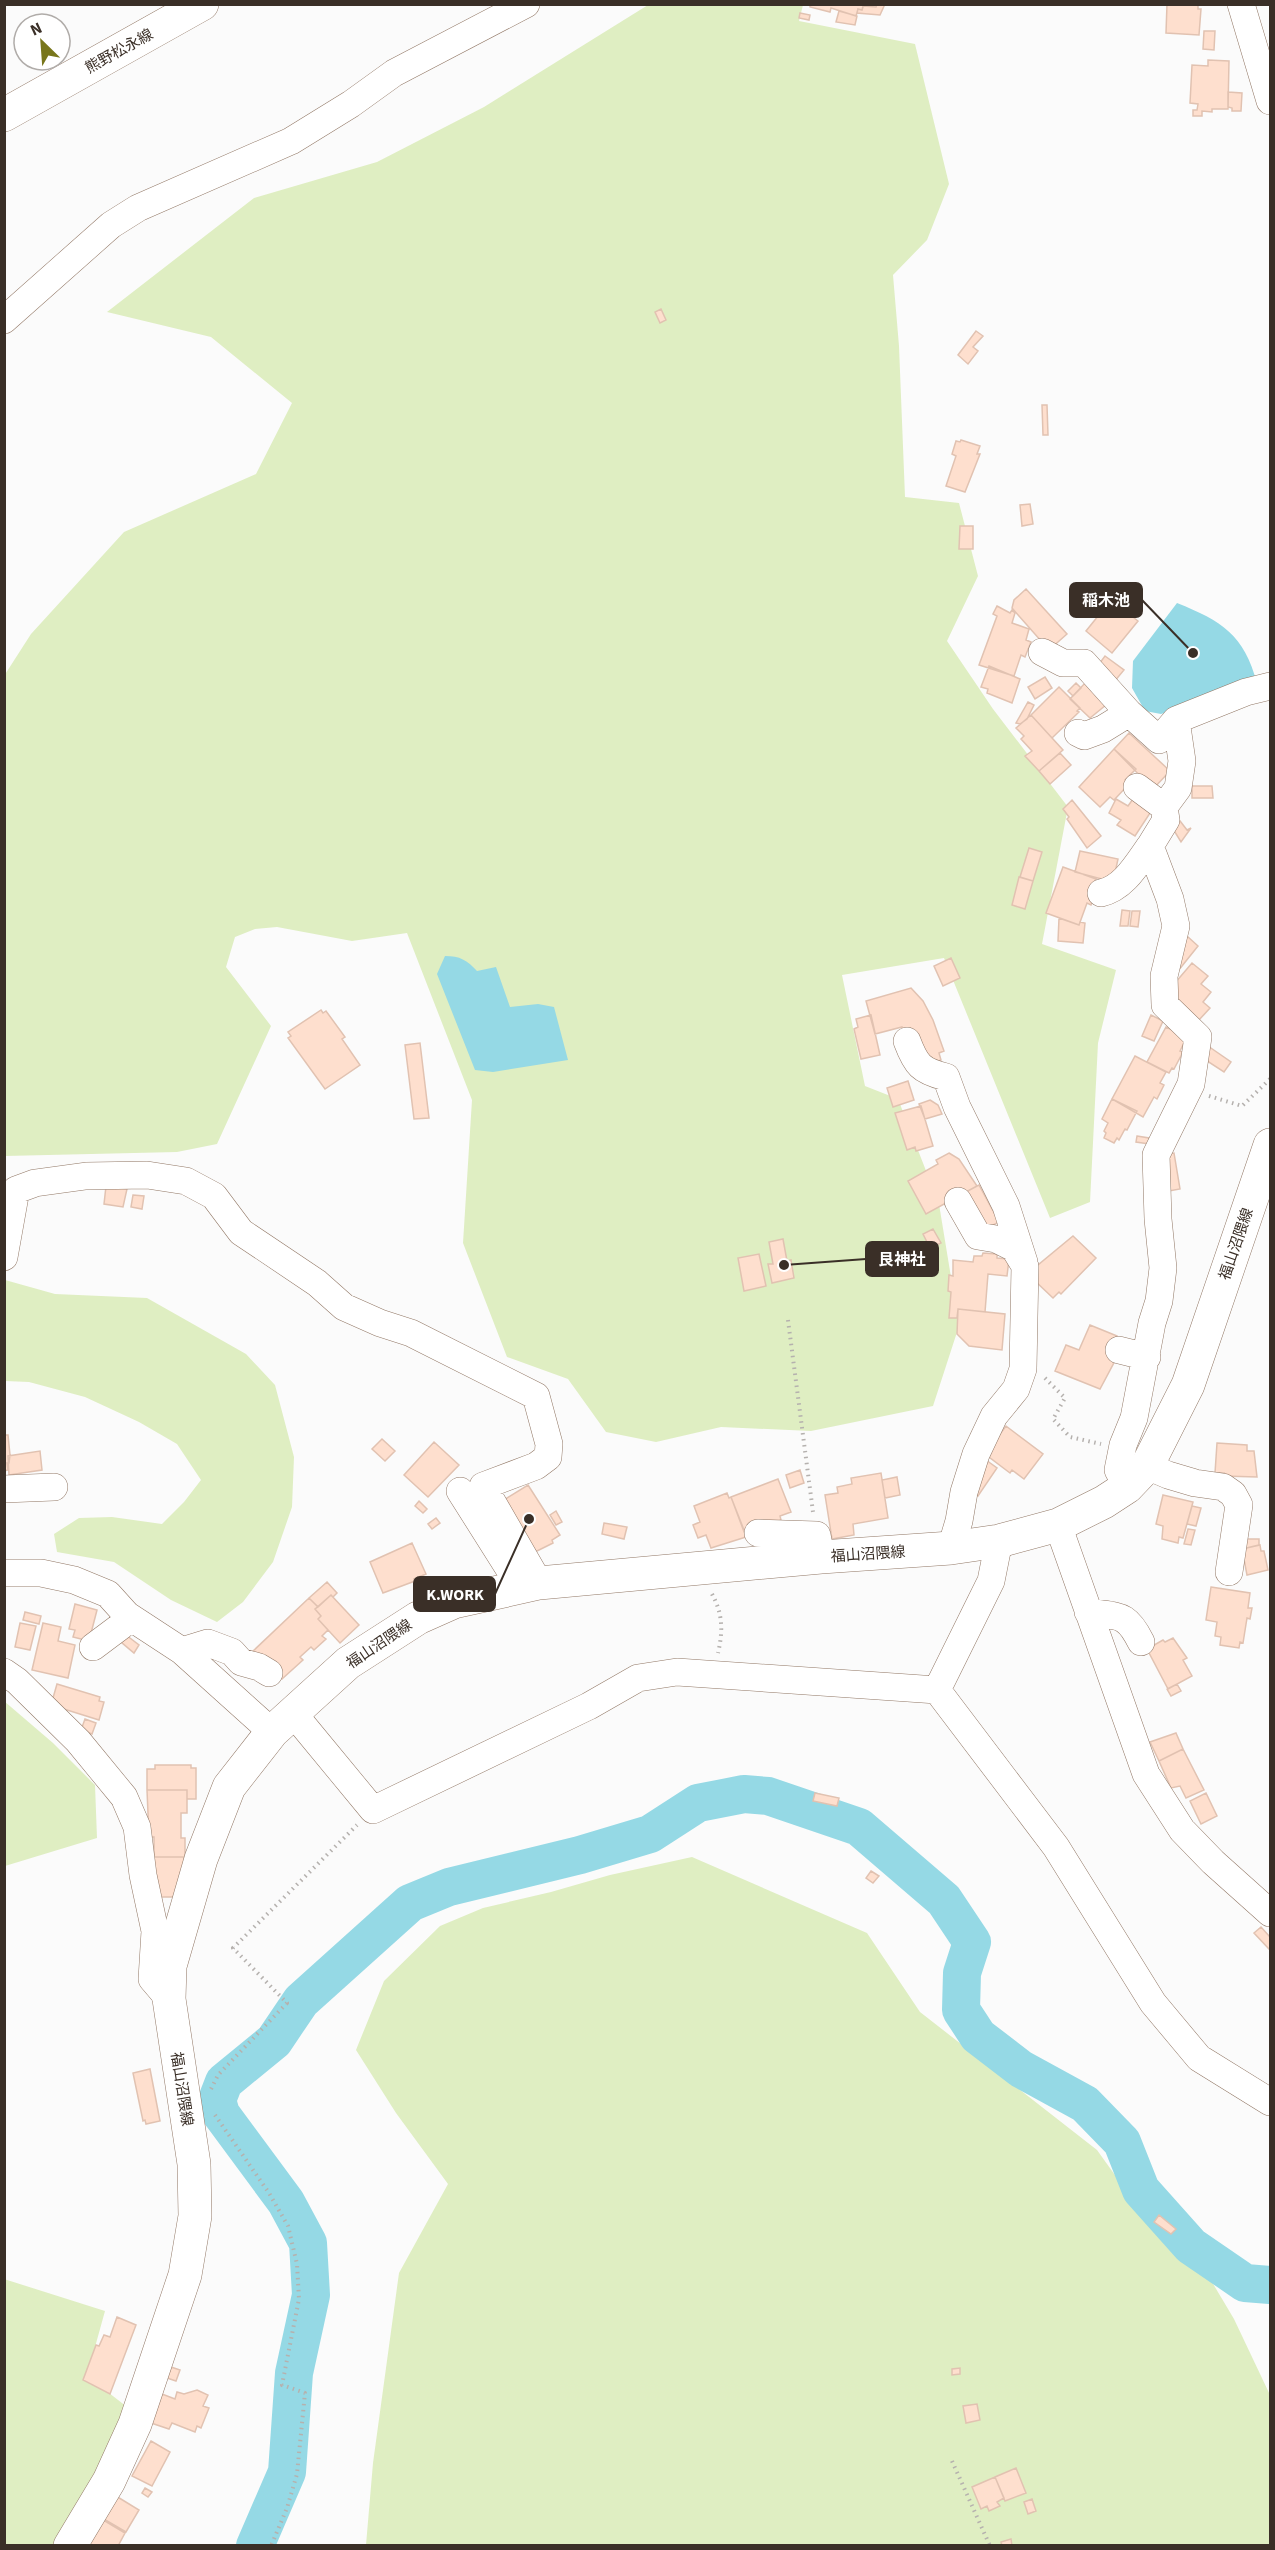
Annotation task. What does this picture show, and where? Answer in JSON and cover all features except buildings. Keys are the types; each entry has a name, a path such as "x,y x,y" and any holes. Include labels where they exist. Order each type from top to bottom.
{"main road":[{"name":"熊野松永線","path":"4,116 202,4"},
{"name":"福山沼隈線","path":"70,2546 109,2481 135,2424 185,2275 195,2216 194,2164 169,1999 170,1966 201,1858 229,1787 282,1722 348,1663 418,1618 454,1602 530,1584 698,1570 819,1546 951,1548 999,1541 1058,1525 1104,1502 1132,1466 1188,1384 1270,1145"}],"street":[{"path":"4,320 111,225 138,208 291,141 351,104 394,73 526,4"},
{"path":"1242,4 1270,101"},
{"path":"1042,652 1063,663 1084,663 1129,713 1159,740 1176,720 1246,692 1270,686"},
{"path":"1078,733 1084,736 1103,729 1129,713"},
{"path":"1164,807 1178,788 1182,761 1176,720"},
{"path":"1101,893 1113,891 1126,878 1166,820 1164,807 1137,787"},
{"path":"1150,846 1170,899 1176,926 1164,976 1165,1005 1198,1037 1191,1084 1156,1155 1158,1220 1163,1268 1134,1418 1132,1466 1223,1487 1233,1494 1239,1505 1229,1572"},
{"path":"907,1041 915,1061 929,1073 946,1077 957,1107 1006,1206 1025,1266 1023,1369 1016,1389 994,1416 976,1454 964,1492 951,1548"},
{"path":"4,1257 16,1190 35,1183 86,1176 147,1175 186,1181 214,1196 241,1232 318,1283 344,1307 380,1323 411,1333 536,1396 549,1444 548,1457 536,1466 483,1486 530,1584"},
{"path":"958,1201 978,1236 996,1239 1014,1248 1025,1266"},
{"path":"1119,1350 1147,1357"},
{"path":"4,1489 54,1487"},
{"path":"460,1491 530,1584"},
{"path":"1058,1525 1146,1774 1182,1830 1213,1862 1270,1913"},
{"path":"758,1533 819,1546"},
{"path":"938,1690 991,1581 999,1541"},
{"path":"4,1573 41,1573 74,1580 108,1594 127,1615 282,1722 373,1810 589,1706 638,1678 677,1672 938,1690 1056,1847 1153,2003 1199,2058 1270,2102"},
{"path":"1088,1612 1124,1618 1132,1626 1141,1642"},
{"path":"93,1647 121,1626 127,1615"},
{"path":"182,1651 208,1643 232,1652 241,1662 259,1667 268,1673"},
{"path":"4,1672 17,1681 78,1741 124,1797 137,1827 143,1875 155,1931 152,1979 169,1999"}],"path":[{"path":"1191,1084 1212,1098 1242,1106 1270,1079"},
{"path":"788,1320 806,1471 819,1546"},
{"path":"1023,1356 1065,1398 1053,1419 1071,1437 1095,1443 1132,1466"},
{"path":"698,1570 716,1602 723,1632 712,1674"},
{"path":"209,2092 218,2075 287,2003 234,1948 373,1810"},
{"path":"211,2110 269,2193 288,2226 297,2265 299,2300 282,2385 305,2393 297,2474 287,2508 271,2546"},
{"path":"952,2461 990,2546"}],"green space":[{"path":"648,5 803,5 799,21 915,44 949,184 927,240 893,275 899,346 905,497 959,503 978,576 947,641 993,709 1068,807 1042,944 1116,970 1098,1043 1090,1202 1050,1218 944,958 842,975 865,1086 898,1099 939,1204 959,1326 933,1406 811,1431 721,1427 656,1442 606,1432 568,1379 507,1357 463,1243 472,1100 407,933 352,941 277,927 255,929 235,937 226,967 271,1026 217,1144 177,1152 5,1156 4,676 31,634 124,532 256,474 292,403 211,337 107,312 254,198 377,162 484,107"},
{"path":"5,1280 55,1294 147,1298 246,1354 275,1385 294,1457 292,1507 273,1562 243,1602 217,1622 171,1600 114,1562 57,1552 54,1534 79,1518 112,1517 162,1524 184,1502 201,1480 177,1444 139,1422 85,1397 29,1382 5,1381"},
{"path":"4,1701 53,1743 95,1785 97,1838 5,1866"},
{"path":"692,1857 867,1933 920,2012 1097,2150 1165,2245 1209,2277 1234,2319 1270,2395 1270,2545 366,2545 373,2463 399,2273 448,2184 396,2113 356,2050 384,1981 440,1926 483,1908 610,1875"},
{"path":"4,2279 105,2311 87,2376 131,2410 62,2545 5,2545"}],"water":[{"path":"1177,603 1207,616 1238,641 1252,667 1257,683 1161,714 1145,711 1132,688 1133,661"},
{"path":"445,956 463,959 477,971 496,967 510,1007 538,1004 554,1007 568,1060 493,1072 475,1070 437,974"}],"waterway":[{"path":"255,2546 287,2472 294,2373 311,2295 308,2243 286,2202 221,2114 217,2100 224,2082 274,2041 301,2001 410,1903 449,1887 580,1855 650,1834 698,1803 744,1794 768,1796 859,1827 944,1900 972,1942 962,1973 961,2010 978,2036 1021,2069 1085,2104 1122,2142 1141,2190 1191,2246 1245,2283 1270,2285"}],"place":[{"name":"稲木池","path":"1193,653"},
{"name":"艮神社","path":"784,1265"},
{"name":"K.WORK","path":"529,1519"}]}
